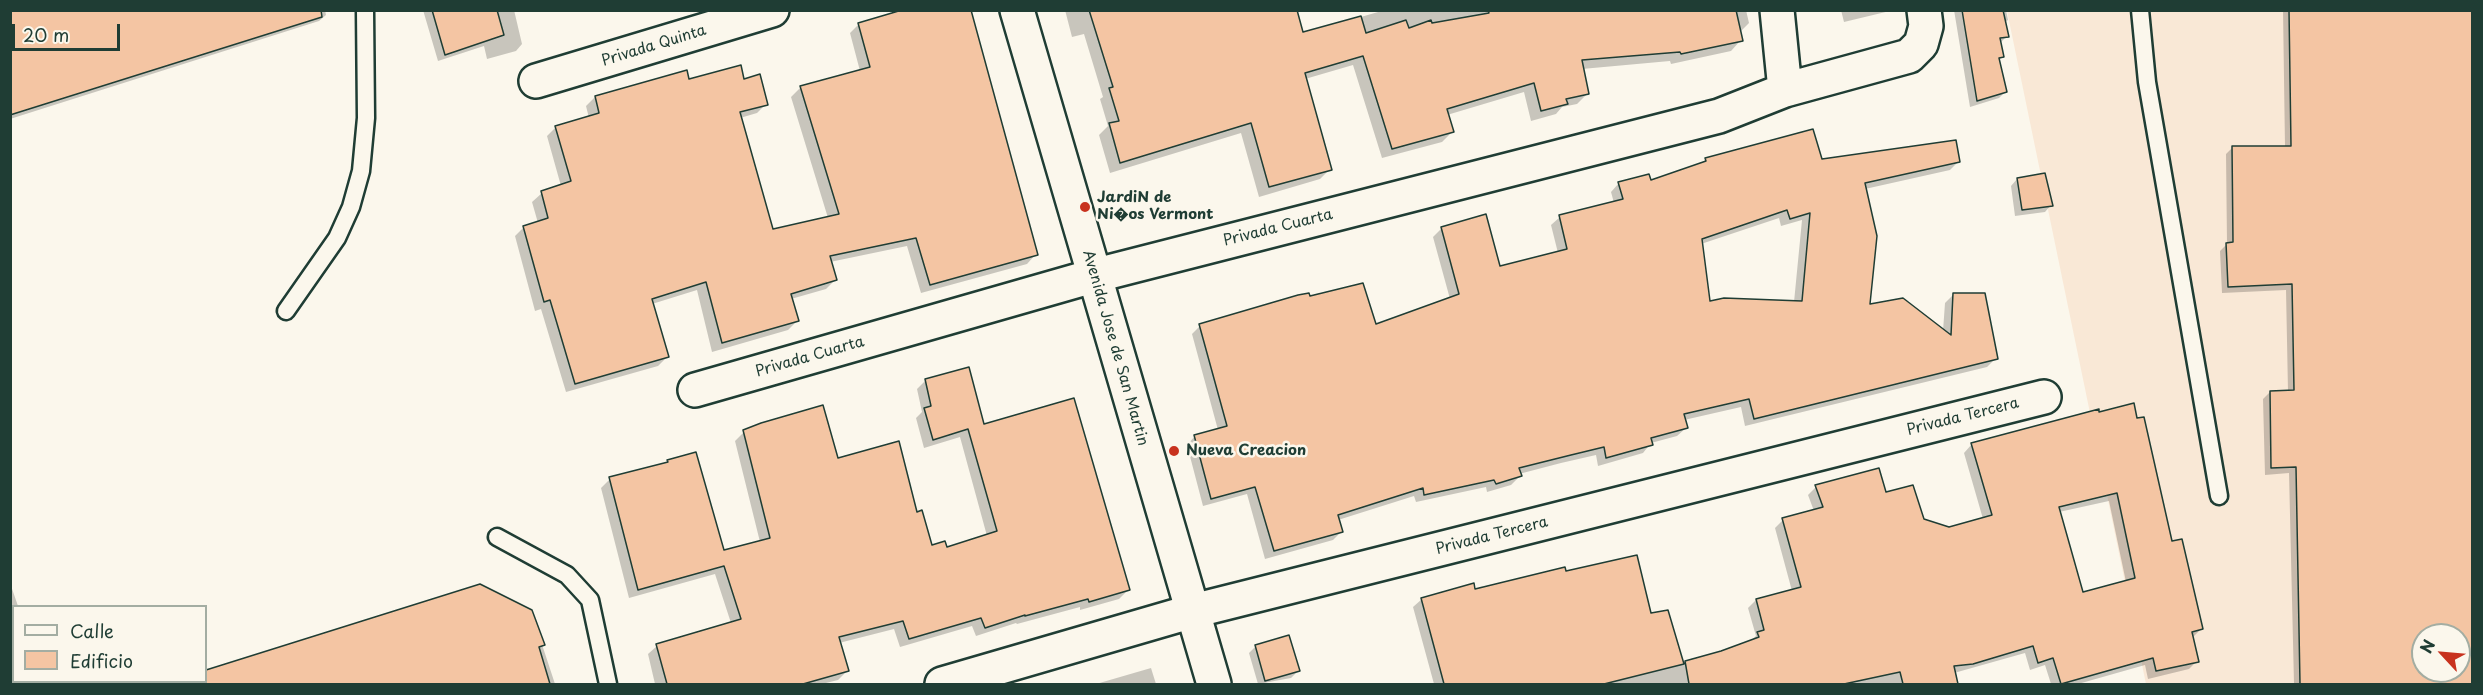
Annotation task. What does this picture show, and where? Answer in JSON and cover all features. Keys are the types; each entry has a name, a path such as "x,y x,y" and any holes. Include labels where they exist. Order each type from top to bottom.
{"street":[{"name":"Privada Quinta","path":"536,81 772,10"},
{"name":"Avenida Jose de San Martin","path":"1017,10 1214,684"},
{"path":"1777,10 1785,90"},
{"name":"Privada Cuarta","path":"695,390 1093,276 1719,116 1785,90 1909,56 1921,44 1926,26 1924,10"},
{"name":"Privada Tercera","path":"942,684 1193,611 2044,397"}],"lane":[{"path":"286,311 336,238 354,198 360,171 366,118 365,10"},
{"path":"2140,10 2147,82 2219,496"},
{"path":"497,537 567,575 590,600 608,684"}],"shaded area":[{"path":"2007,11 2472,11 2472,684 2146,684"}],"building":[{"path":"10,10 321,10 322,17 10,115"},
{"path":"432,10 497,10 504,35 445,55"},
{"path":"902,10 971,10 1038,255 930,285 916,238 830,256 837,280 791,294 799,321 722,343 706,282 652,299 669,357 575,384 550,300 544,302 523,226 548,218 541,191 571,181 555,126 599,113 595,96 687,70 689,79 741,65 744,79 760,74 768,105 740,112 773,229 839,214 800,86 870,67 858,23"},
{"path":"1089,10 1297,10 1303,32 1361,16 1366,33 1406,20 1409,28 1431,20 1432,23 1489,13 1488,10 1736,10 1743,41 1681,54 1680,52 1582,60 1589,94 1566,99 1568,104 1541,111 1534,83 1447,109 1454,132 1392,149 1363,56 1305,73 1332,170 1269,187 1251,123 1120,163 1109,123 1119,121 1109,88 1113,87"},
{"path":"1962,10 2003,10 2009,37 2000,38 2004,57 1999,58 2007,92 1977,101"},
{"path":"2289,10 2472,10 2472,684 2300,684 2296,467 2271,468 2270,391 2294,390 2292,284 2228,287 2226,243 2233,242 2232,146 2291,146"},
{"path":"1813,129 1822,159 1956,140 1960,162 1865,183 1877,236 1870,304 1903,298 1951,335 1953,293 1985,293 1998,359 1754,419 1749,399 1684,414 1688,428 1651,438 1653,445 1606,458 1604,447 1571,455 1519,468 1522,476 1496,484 1494,480 1424,495 1423,488 1338,515 1343,532 1274,551 1255,487 1211,499 1194,435 1227,426 1199,324 1298,295 1309,293 1310,296 1363,283 1376,324 1459,294 1441,227 1486,214 1500,266 1567,249 1559,215 1623,199 1618,182 1649,174 1651,180 1706,161 1705,158","holes":["1787,210 1790,219 1810,213 1802,301 1724,298 1710,301 1702,239"]},
{"path":"2045,173 2053,206 2022,210 2017,178"},
{"path":"969,367 984,424 1074,398 1130,590 1089,602 1088,599 1025,615 985,628 981,618 909,639 903,621 839,637 849,671 803,684 667,684 656,644 741,619 724,566 638,590 609,477 668,462 667,460 696,452 724,550 770,538 743,430 823,405 838,458 899,441 917,512 922,510 932,545 945,541 947,547 997,531 968,429 933,440 924,408 931,406 925,379"},
{"path":"2134,403 2137,418 2144,417 2172,541 2182,539 2203,629 2192,632 2199,662 2156,671 2153,658 2061,684 2053,658 2038,663 2033,646 1973,664 1954,666 1958,684 1903,684 1900,672 1844,684 1689,684 1685,661 1759,637 1757,632 1764,630 1756,599 1801,587 1782,518 1823,507 1815,485 1879,468 1886,492 1913,485 1924,519 1949,527 1992,515 1971,443 2099,409 2099,412","holes":["2117,493 2135,578 2083,592 2059,507"]},
{"path":"1637,555 1651,613 1668,610 1684,664 1604,684 1444,684 1421,598 1474,583 1475,589 1565,567 1566,571"},
{"path":"480,584 532,610 545,645 539,647 550,684 180,684 207,683 207,670"},
{"path":"1289,635 1300,671 1265,681 1255,645"}],"place":[{"name":"JardiN de Ni�os Vermont","path":"1085,207"},
{"name":"Nueva Creacion","path":"1174,451"}]}
